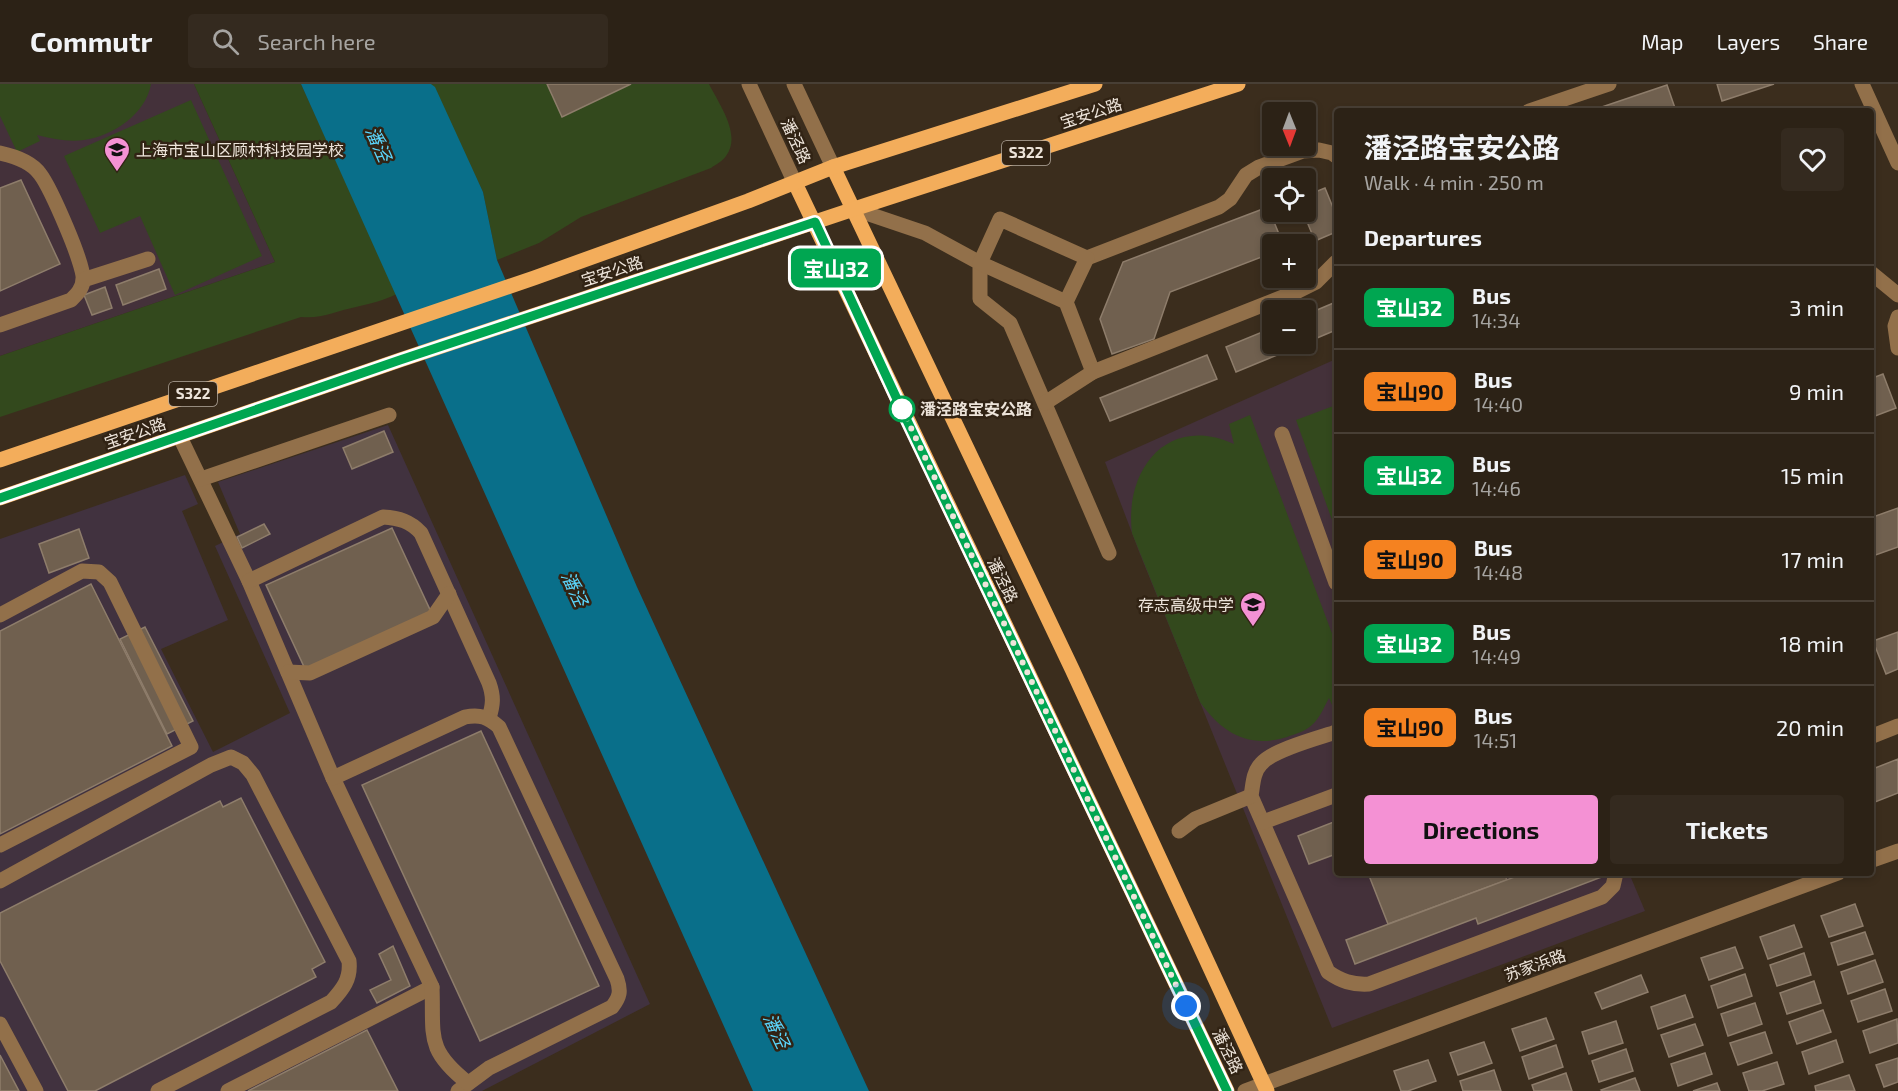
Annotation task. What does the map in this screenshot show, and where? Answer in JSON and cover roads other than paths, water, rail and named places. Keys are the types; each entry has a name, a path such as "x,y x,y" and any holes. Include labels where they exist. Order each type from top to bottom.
{"main road":[{"name":"宝安公路","path":"0,460 534,278 833,167 1095,84"},
{"name":"宝安公路","path":"0,498 400,360 1238,84"},
{"name":"潘泾路","path":"833,167 1072,669 1265,1087"},
{"name":"潘泾路","path":"795,183 1227,1091"}],"street":[{"name":"潘泾路","path":"749,84 795,183"},
{"name":"潘泾路","path":"794,84 833,167"},
{"path":"1538,108 1609,84"},
{"path":"1862,84 1873,108"},
{"path":"1874,110 1898,163"},
{"path":"1066,302 1087,258 1219,207 1230,199 1246,175 1259,167 1303,151 1319,150 1334,154"},
{"path":"0,153 27,162 40,174 76,250 83,268 84,280 80,292 71,300 0,325"},
{"path":"854,209 925,233 980,263 1066,302 1093,372"},
{"path":"1087,258 1000,219 980,263 980,299 1010,322 1109,553"},
{"path":"84,280 148,259"},
{"path":"1045,403 1093,372 1298,291 1316,282 1334,264"},
{"path":"1874,275 1898,295"},
{"path":"1898,317 1895,326 1898,348"},
{"path":"201,479 389,415"},
{"path":"1282,434 1334,577"},
{"path":"180,437 249,581 333,778 432,987 434,1040 463,1087 489,1068 612,1007 619,998 620,989 499,727 489,718 478,714 465,717 333,778"},
{"path":"249,581 383,517 399,518 413,525 421,533 493,695 494,704 489,718"},
{"path":"0,615 82,571 99,572 111,582 191,747 0,844"},
{"path":"288,672 310,673 434,617 449,594"},
{"path":"1874,735 1898,726"},
{"path":"1334,733 1270,756 1260,765 1254,778 1251,796 1328,972 1341,981 1359,985 1370,984 1602,897 1613,886 1615,876"},
{"path":"0,882 211,765 231,757 243,763 253,775 350,961 350,974 342,989 331,1002 158,1091"},
{"path":"1179,831 1195,819 1251,796"},
{"path":"1263,822 1334,796"},
{"path":"1874,860 1898,851"},
{"name":"苏家浜路","path":"1245,1091 1265,1087 1830,876"},
{"path":"228,1091 432,987"},
{"path":"0,1024 36,1091"}],"water":[{"name":"潘泾","path":"301,84 431,84 435,87 483,192 497,260 637,587 869,1091 753,1091"}],"place":[{"name":"上海市宝山区顾村科技园学校","path":"117,173"},
{"name":"潘泾路宝安公路","path":"902,409"},
{"name":"存志高级中学","path":"1253,628"}]}
